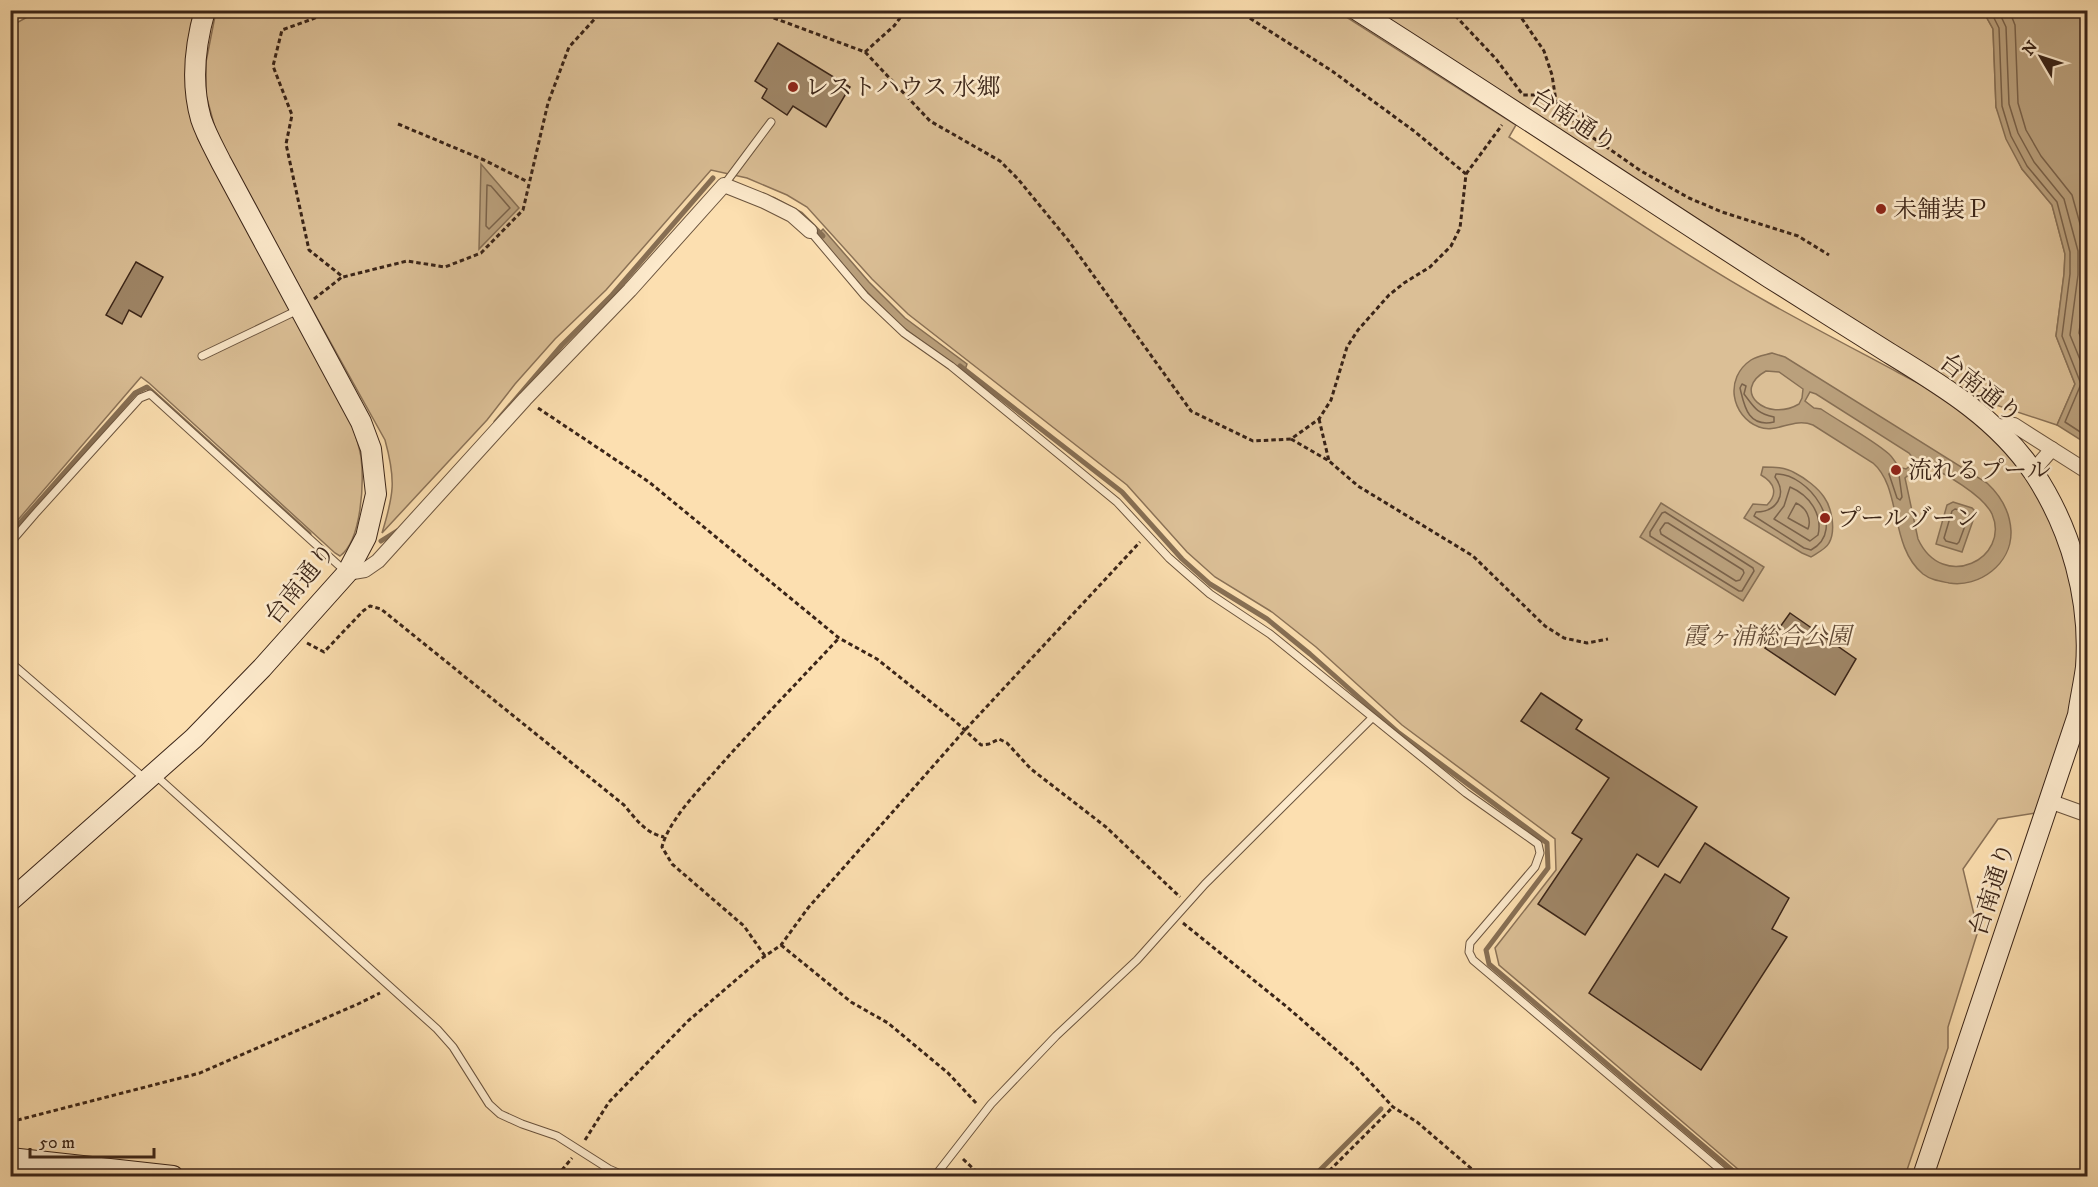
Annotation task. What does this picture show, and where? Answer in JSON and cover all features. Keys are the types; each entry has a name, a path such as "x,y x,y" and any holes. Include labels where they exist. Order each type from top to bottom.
{"street":[{"name":"台南通り","path":"10,901 194,738 294,633 347,573 366,537 373,514 376,495 371,449 361,422 221,162 201,118 197,97 196,65 200,27 205,10"},
{"name":"台南通り","path":"1358,10 1762,273 1942,386 1995,427 2013,445 2033,471 2051,501 2073,554 2084,610 2085,669 2078,716 1923,1176"},
{"path":"347,573 365,570 378,561 525,399 630,290 724,185 792,215 810,231"},
{"path":"1995,427 2014,426 2088,472"},
{"path":"2033,471 2052,449"},
{"path":"2049,801 2088,815"},
{"path":"10,1158 173,1176"}],"lane":[{"path":"10,17 22,10"},
{"path":"724,185 771,122"},
{"path":"810,231 865,296 904,333 951,366 1117,501 1169,558 1210,594 1270,634 1466,793 1538,844 1540,853 1535,867 1470,943 1469,952 1473,960 1728,1176"},
{"path":"202,356 300,309"},
{"path":"10,543 140,398 150,394 347,573"},
{"path":"10,662 150,776 437,1029 453,1047 489,1104 500,1114 557,1136 609,1169 625,1176"},
{"path":"935,1176 984,1112 1056,1036 1137,960 1251,836 1372,718"},
{"path":"10,1166 14,1176"}],"path":[{"path":"337,10 282,30 273,66 292,115 286,144 309,250 343,277"},
{"path":"300,309 343,277 407,261 445,267 481,253 523,210 548,103 569,47 603,10"},
{"path":"761,10 774,18 865,52 930,121 1000,161 1018,179 1068,240 1191,411 1253,441 1291,439 1329,461 1358,486 1473,556 1545,626 1564,638 1587,643 1608,639"},
{"path":"865,52 894,26 906,10"},
{"path":"1238,10 1332,72 1414,132 1466,174"},
{"path":"1450,10 1496,59 1523,95 1534,95 1556,101"},
{"path":"1516,10 1544,51 1552,75 1556,101 1579,128 1641,171 1680,193 1715,210 1798,236 1829,255"},
{"path":"1291,439 1318,419 1331,400 1347,347 1358,330 1389,295 1430,267 1451,246 1460,228 1466,174 1503,123"},
{"path":"398,124 484,160 528,183"},
{"path":"525,399 649,482 839,638 877,659 981,745 999,739 1007,743 1031,769 1106,827 1188,904"},
{"path":"1318,419 1329,461"},
{"path":"556,1176 578,1149 609,1102 688,1021 781,945 807,908 964,731 1147,534"},
{"path":"294,633 324,652 363,611 370,606 381,609 624,805 641,826 655,835 664,837"},
{"path":"765,956 744,926 672,864 662,847 664,837 693,797 735,749 839,638"},
{"path":"1176,918 1287,1007 1356,1067 1393,1107 1417,1122 1480,1176"},
{"path":"781,945 851,1002 888,1023 948,1072 984,1112"},
{"path":"10,1122 200,1073 358,1004 388,986"},
{"path":"1324,1176 1393,1107"},
{"path":"955,1151 981,1176"}],"green space":[{"path":"38,11 194,11 186,60 186,75 198,139 351,421 358,444 362,468 360,510 353,537 340,556 141,377 11,528 11,26"},
{"name":"霞ヶ浦総合公園","path":"216,11 1337,11 1516,125 1509,137 1670,243 1769,303 1955,404 1989,432 2018,465 2041,502 2059,542 2071,585 2077,628 2076,673 2066,728 2036,813 1998,819 1963,869 1978,931 1948,1027 1948,1048 1905,1176 1746,1176 1499,965 1495,948 1556,870 1555,839 1402,725 1316,647 1272,612 1215,577 1187,552 1127,485 908,314 872,279 807,207 787,195 747,178 711,170 606,290 555,339 487,420 382,533 392,487 391,466 385,440 217,135 206,95 206,62"},
{"path":"1365,11 1983,11 1993,29 1996,107 2022,169 2052,205 2065,254 2056,336 2075,384 2057,425 1978,399 1802,294"}],"water":[{"path":"1983,11 2087,11 2087,444 2057,425 2075,384 2056,336 2065,254 2052,205 2022,169 2006,139 1996,107 1993,29"},
{"path":"481,164 519,208 479,249"},
{"path":"823,229 869,282 905,318 967,364 964,373 900,325 864,289 817,235"},
{"name":"流れるプール","path":"1772,353 1785,357 1987,483 1997,493 2009,517 2010,543 2000,563 1982,577 1960,584 1935,580 1926,576 1912,562 1905,548 1888,487 1882,474 1873,463 1813,425 1799,423 1766,429 1750,422 1737,406 1734,386 1742,368 1751,360","holes":["1766,371 1779,372 1803,389 1799,404 1787,409 1775,410 1757,402 1752,395 1751,387 1756,379","1810,392 1816,394 1909,453 1913,458 1911,465 1906,469 1900,467 1874,442 1805,401","1926,465 1962,485 1980,499 1992,514 1995,530 1992,544 1984,555 1972,563 1957,566 1943,564 1929,555 1918,539 1905,478 1918,466"]},
{"path":"1763,467 1783,468 1799,475 1815,487 1827,502 1832,520 1831,538 1826,547 1811,557 1744,518 1753,504 1767,505 1773,497 1772,485 1761,475"},
{"path":"1953,502 1972,508 1976,512 1962,552 1936,544 1947,505"},
{"path":"1661,503 1764,567 1743,601 1640,537"}],"building":[{"path":"778,43 850,87 826,127 793,106 787,115 762,98 767,89 755,81"},
{"path":"136,262 163,277 141,317 129,310 122,324 106,315"},
{"path":"1790,613 1856,659 1835,695 1765,648"},
{"path":"1541,693 1582,720 1576,729 1697,807 1658,867 1637,854 1585,935 1538,904 1582,839 1572,833 1609,778 1521,721"},
{"path":"1705,843 1789,898 1772,929 1787,937 1701,1070 1589,993 1665,874 1680,883"}],"waterway":[{"path":"496,422 562,345 612,295 713,178"},
{"path":"773,199 801,214 823,236"},
{"path":"960,366 1122,492 1182,559 1210,584 1267,619 1399,733 1547,843 1548,868 1486,950 1489,964 1739,1176"},
{"path":"10,534 135,393 147,387 309,534"},
{"path":"381,541 397,531"},
{"path":"1314,1176 1381,1109"}],"place":[{"name":"レストハウス 水郷","path":"793,87"},
{"name":"未舗装Ｐ","path":"1881,209"},
{"name":"流れるプール","path":"1896,470"},
{"name":"プールゾーン","path":"1825,518"}]}
